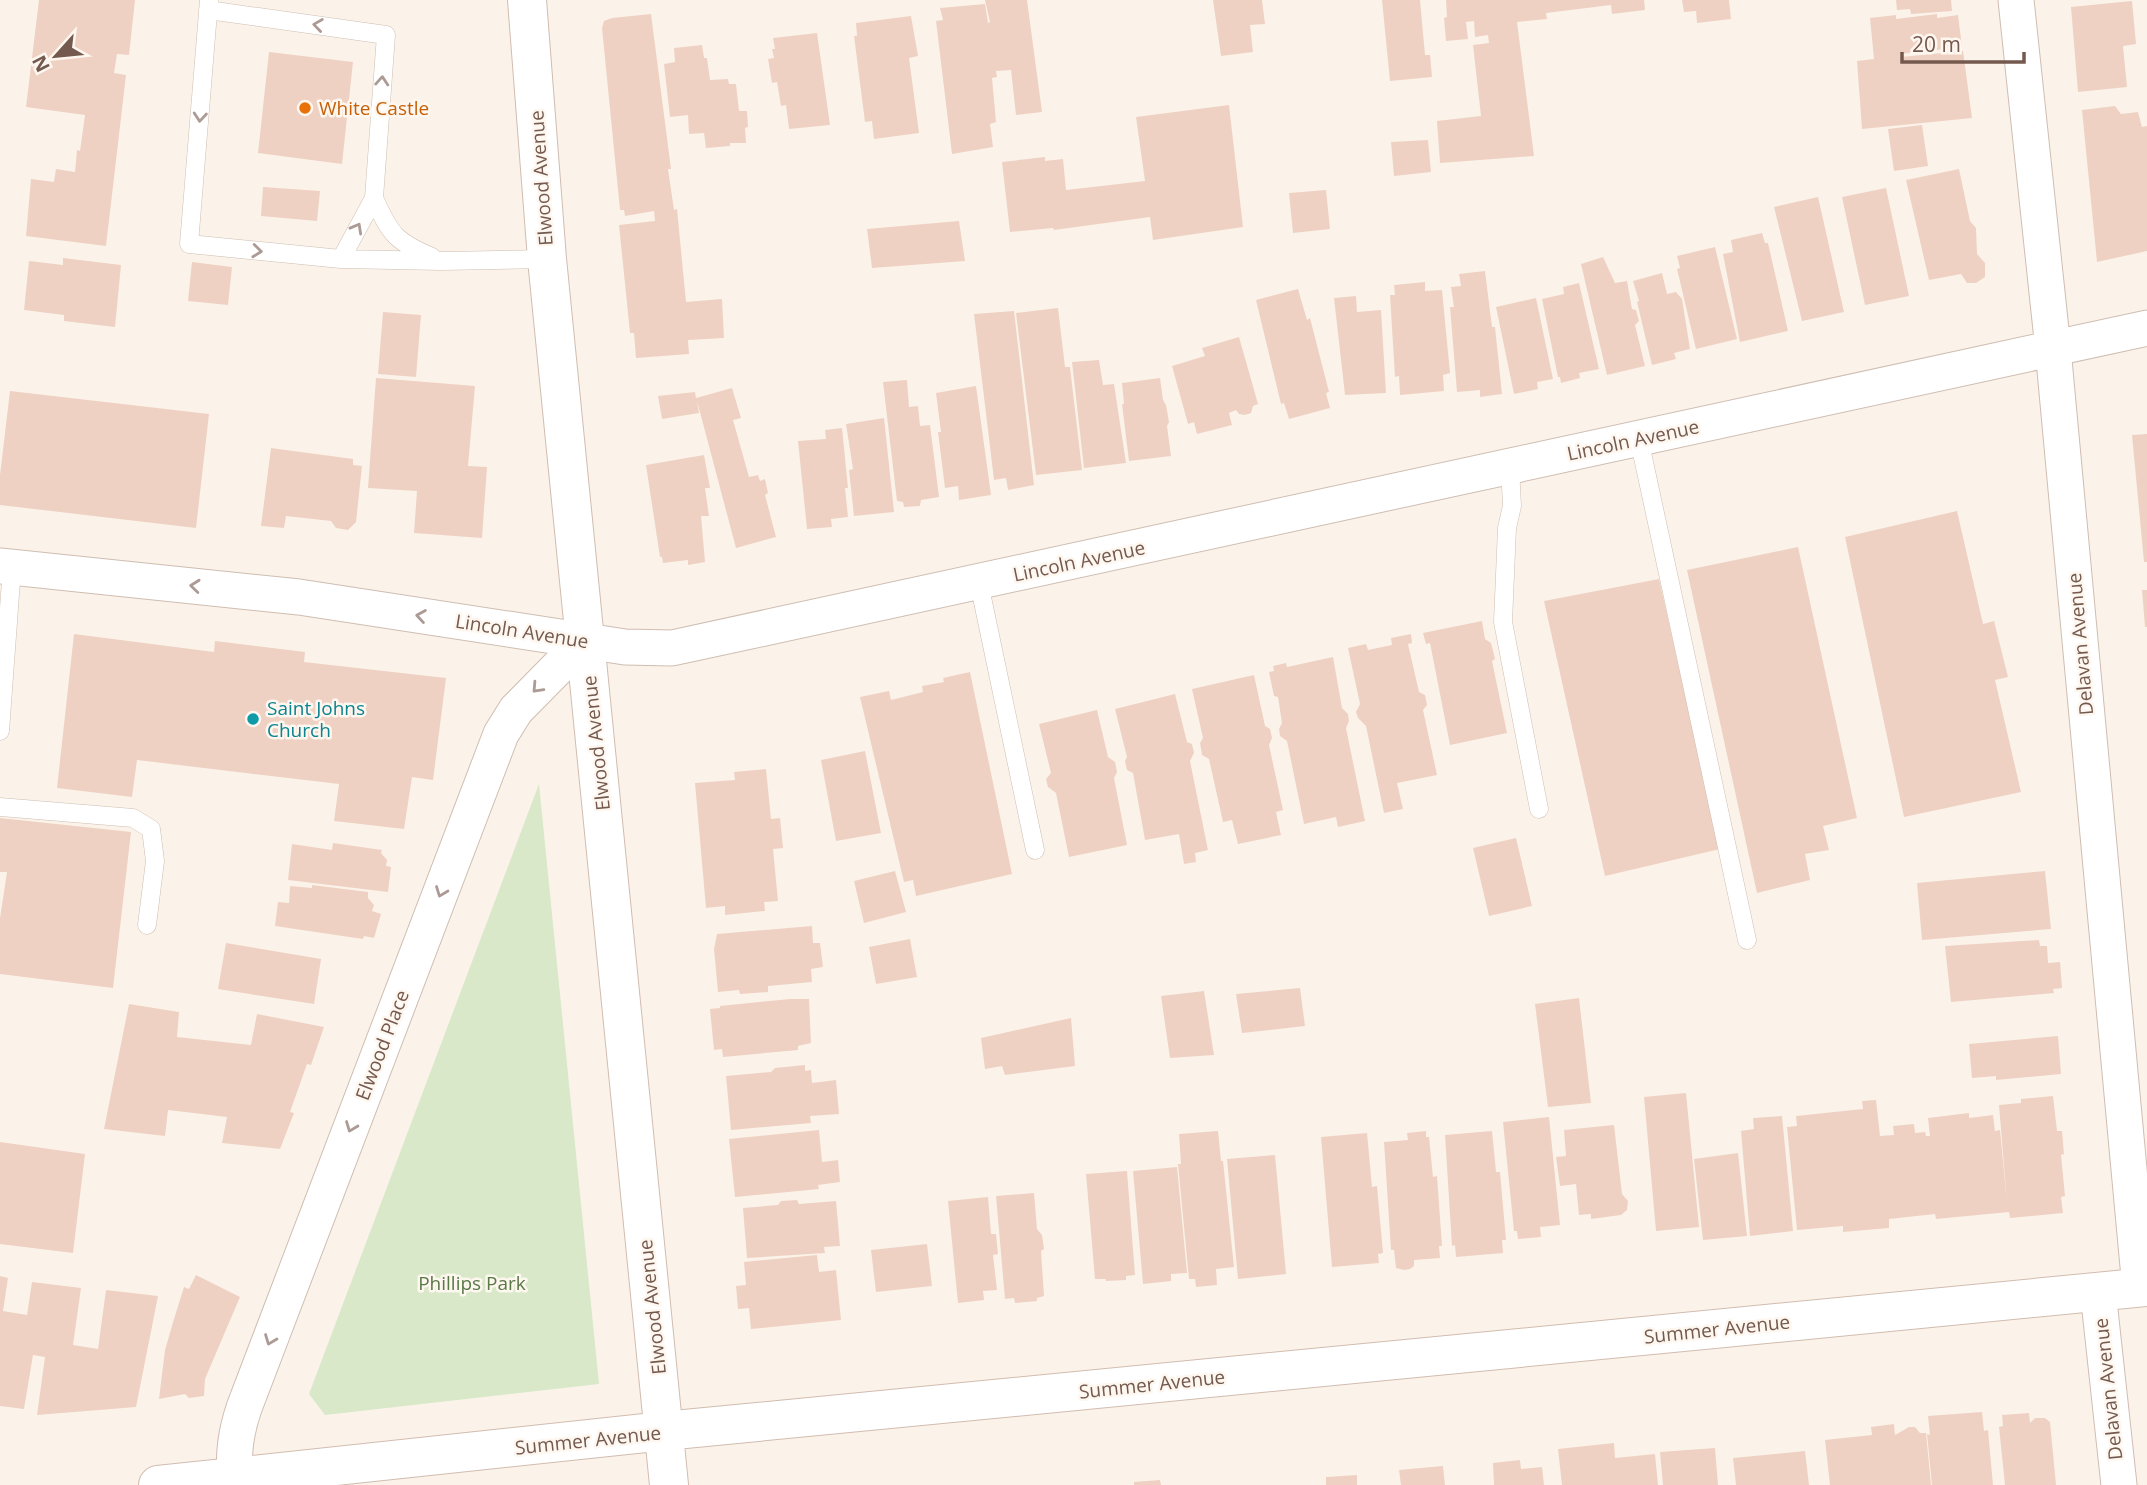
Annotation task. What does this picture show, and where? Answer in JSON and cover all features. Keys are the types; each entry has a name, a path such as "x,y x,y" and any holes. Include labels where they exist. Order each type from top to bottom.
{"street":[{"name":"Elwood Avenue","path":"527,0 547,259 669,1485"},
{"name":"Delavan Avenue","path":"2016,0 2053,349 2143,1288"},
{"name":"Lincoln Avenue","path":"6,566 299,597 625,647 672,648 2147,328"},
{"name":"Elwood Place","path":"212,1481 233,1452 244,1408 501,734 516,710 585,640"},
{"name":"Summer Avenue","path":"158,1485 664,1432 2143,1288"},
{"name":"Delavan Avenue","path":"2098,1292 2119,1485"}],"lane":[{"path":"341,259 374,198 386,35 209,5 189,244 341,259 547,259"},
{"path":"374,198 386,224 406,246 442,261"},
{"path":"1639,439 1746,940"},
{"path":"1510,467 1513,506 1507,528 1503,622 1539,809"},
{"path":"0,730 6,566"},
{"path":"979,583 1035,850"},
{"path":"0,807 133,818 151,829 155,861 147,925"}],"green space":[{"name":"Phillips Park","path":"539,784 599,1384 325,1415 309,1394"}],"building":[{"path":"39,0 135,0 129,55 117,54 114,73 126,75 106,246 26,236 31,179 54,182 56,169 75,172 85,115 26,107"},
{"path":"985,0 1027,0 1042,112 1016,115 1011,70 996,71 997,77 992,78 996,122 990,124 993,147 952,154 936,21 943,20 940,8 985,4 988,23 990,22"},
{"path":"1213,0 1262,0 1265,24 1250,25 1253,52 1221,56"},
{"path":"1382,0 1420,0 1425,55 1430,55 1432,77 1390,81"},
{"path":"1446,0 1644,0 1645,10 1612,14 1611,5 1546,13 1547,19 1517,22 1534,156 1440,163 1437,121 1481,116 1473,45 1489,43 1488,35 1475,37 1474,21 1466,22 1468,39 1446,41"},
{"path":"1682,0 1729,0 1731,19 1697,23 1696,11 1684,12"},
{"path":"1896,0 1951,0 1952,11 1911,14 1910,9 1897,10"},
{"path":"2132,1 2136,44 2123,46 2127,87 2078,92 2071,7"},
{"path":"651,14 671,169 668,169 674,210 677,209 686,302 722,299 724,338 688,340 689,354 636,358 634,333 630,333 619,225 655,221 654,211 625,216 624,210 620,210 602,28 604,21 612,18"},
{"path":"1937,14 1937,18 1958,15 1962,47 1900,54 1901,57 1963,51 1972,118 1862,129 1857,61 1874,59 1870,18 1896,15 1896,19"},
{"path":"911,16 918,56 909,58 919,133 874,139 872,121 865,122 854,36 857,36 856,23"},
{"path":"817,33 830,125 789,129 786,105 781,106 777,82 772,83 768,59 774,58 773,38"},
{"path":"702,45 710,80 728,79 729,84 736,84 739,111 747,111 746,143 706,148 704,133 689,134 688,115 670,117 664,64 675,62 674,48"},
{"name":"White Castle","path":"269,52 353,62 342,164 258,153"},
{"path":"1229,105 1243,227 1153,240 1150,217 1054,230 1010,232 1002,162 1045,157 1045,161 1063,159 1066,190 1145,181 1136,117"},
{"path":"2115,106 2121,114 2138,112 2142,127 2147,126 2147,251 2097,262 2082,110"},
{"path":"1922,125 1928,166 1894,171 1888,129"},
{"path":"1428,140 1431,172 1394,176 1391,142"},
{"path":"1959,169 1970,221 1976,228 1977,254 1985,263 1985,277 1976,283 1967,283 1961,274 1929,280 1906,180"},
{"path":"263,187 320,191 317,221 261,216"},
{"path":"1886,188 1909,296 1865,305 1842,197"},
{"path":"1326,190 1330,229 1293,233 1289,193"},
{"path":"1818,197 1844,312 1802,321 1774,207"},
{"path":"959,221 965,261 872,268 867,229"},
{"path":"1762,233 1765,243 1768,243 1788,331 1740,342 1723,254 1733,252 1731,240"},
{"path":"1715,247 1737,339 1696,349 1677,269 1680,268 1677,256"},
{"path":"1603,257 1615,283 1627,281 1632,309 1636,310 1639,321 1635,325 1645,366 1607,375 1581,264"},
{"path":"63,258 121,265 115,327 64,321 64,315 24,310 29,261 63,265"},
{"path":"192,262 232,267 228,305 188,301"},
{"path":"1485,271 1492,327 1495,327 1502,394 1480,397 1480,390 1457,392 1450,307 1454,307 1451,287 1461,286 1459,274"},
{"path":"1662,273 1667,294 1676,292 1682,299 1690,349 1674,353 1676,359 1652,365 1633,281"},
{"path":"1425,282 1425,291 1442,290 1450,373 1443,375 1444,391 1400,395 1399,376 1395,377 1390,295 1395,295 1394,285"},
{"path":"1579,283 1599,369 1579,373 1580,378 1561,383 1542,299 1564,294 1563,287"},
{"path":"1298,289 1307,320 1310,318 1329,392 1326,393 1330,408 1289,419 1284,403 1281,404 1256,300"},
{"path":"1356,296 1357,312 1381,310 1386,393 1345,395 1334,298"},
{"path":"1536,298 1553,379 1537,382 1538,389 1514,394 1496,307"},
{"path":"1058,308 1065,367 1070,367 1082,470 1036,475 1016,313"},
{"path":"1014,311 1034,485 1008,490 1006,478 994,480 974,314"},
{"path":"383,312 421,315 416,377 378,374"},
{"path":"1239,337 1258,404 1253,406 1251,413 1245,415 1236,410 1229,413 1232,425 1197,434 1194,422 1188,424 1172,366 1205,356 1202,348"},
{"path":"1099,360 1103,385 1114,384 1126,463 1084,468 1072,362"},
{"path":"376,378 475,386 468,466 487,467 482,538 414,533 417,491 368,488"},
{"path":"1160,378 1169,422 1167,426 1171,456 1129,461 1122,383"},
{"path":"907,380 909,407 918,406 920,426 930,425 939,497 921,500 920,506 904,507 903,502 897,501 883,382"},
{"path":"976,386 991,495 959,500 958,486 945,488 936,393"},
{"path":"732,388 741,418 733,420 749,477 758,475 760,481 765,479 768,493 765,495 776,537 736,548 697,401 699,413 662,419 658,396 695,392 696,398"},
{"path":"10,391 209,414 196,528 0,505 0,475"},
{"path":"884,418 894,512 854,516 849,470 853,469 846,424"},
{"path":"842,428 848,517 831,519 832,527 807,529 798,441 826,439 825,430"},
{"path":"2147,434 2147,562 2144,562 2132,435"},
{"path":"271,448 353,459 353,465 362,466 356,522 348,530 336,528 331,521 286,516 284,528 261,526"},
{"path":"704,455 710,488 705,488 709,516 701,516 705,562 688,565 688,560 663,563 646,465"},
{"path":"1957,511 1983,624 1994,621 2008,677 1995,680 2021,792 1904,817 1845,537"},
{"path":"1798,547 1857,818 1823,826 1829,850 1805,854 1810,880 1757,893 1687,570"},
{"path":"1659,579 1720,849 1605,876 1544,601"},
{"path":"2142,590 2147,590 2147,627 2145,627"},
{"path":"1482,621 1485,639 1491,643 1495,659 1492,661 1507,733 1450,745 1430,643 1426,644 1423,633"},
{"name":"Saint Johns Church","path":"74,634 214,652 215,641 305,652 304,662 446,678 433,780 412,777 404,829 334,821 339,784 137,760 132,797 57,788"},
{"path":"1411,634 1412,643 1408,644 1419,692 1425,695 1427,705 1423,710 1437,775 1397,783 1403,809 1384,813 1366,726 1356,712 1360,704 1348,648 1366,644 1368,650 1392,645 1391,638"},
{"path":"1333,657 1342,708 1348,714 1346,728 1365,821 1338,827 1336,817 1304,824 1287,741 1280,736 1282,723 1278,697 1274,696 1269,672 1274,671 1273,666 1286,663 1287,667"},
{"path":"970,672 1012,874 916,896 913,880 904,882 860,697 889,691 891,700 923,692 922,686 944,682 943,678"},
{"path":"1254,675 1265,726 1270,729 1272,738 1269,745 1283,810 1276,812 1281,835 1238,844 1232,820 1223,822 1209,759 1202,755 1200,743 1203,738 1192,689"},
{"path":"1175,694 1187,742 1192,744 1194,753 1190,761 1208,850 1195,853 1196,862 1184,864 1179,834 1145,840 1133,773 1127,770 1127,757 1115,709"},
{"path":"1097,710 1108,757 1115,762 1117,772 1114,778 1127,845 1069,857 1056,793 1048,787 1046,779 1051,773 1039,724"},
{"path":"865,751 881,833 836,841 821,760"},
{"path":"766,769 771,819 780,818 783,848 773,849 778,901 764,902 765,911 725,915 725,906 706,908 695,783 735,780 734,772"},
{"path":"0,818 131,832 113,988 0,974 0,918 7,872 0,872"},
{"path":"1516,838 1532,906 1489,916 1473,848"},
{"path":"333,843 382,850 381,853 387,860 386,866 391,867 388,892 288,880 292,844 332,850"},
{"path":"895,871 906,912 864,923 854,881"},
{"path":"2045,871 2051,929 1922,940 1917,883"},
{"path":"312,885 368,892 368,898 374,905 372,911 381,914 374,938 364,936 363,939 275,926 278,902 289,903 290,886 312,888"},
{"path":"812,926 813,943 820,943 823,967 811,969 812,982 768,986 768,992 718,992 714,949 717,934"},
{"path":"910,939 917,977 876,984 869,947"},
{"path":"2039,940 2040,946 2047,946 2048,963 2060,962 2062,988 2053,989 2054,993 1951,1002 1945,946"},
{"path":"226,943 321,959 314,1004 218,989"},
{"path":"1300,988 1305,1026 1242,1033 1236,994"},
{"path":"1204,991 1214,1055 1170,1058 1161,996"},
{"path":"1579,998 1591,1103 1548,1107 1535,1004"},
{"path":"809,999 811,1043 798,1046 798,1050 723,1057 722,1049 714,1050 710,1009"},
{"path":"129,1004 179,1012 177,1037 251,1045 257,1014 324,1027 311,1065 307,1064 290,1112 294,1113 280,1149 222,1143 227,1117 168,1110 165,1136 104,1129"},
{"path":"1071,1018 1075,1066 1005,1075 1002,1066 985,1069 981,1038"},
{"path":"2058,1036 2061,1074 1996,1080 1996,1076 1972,1078 1969,1044"},
{"path":"805,1065 805,1071 811,1070 812,1083 836,1080 839,1114 810,1116 811,1123 731,1130 726,1076 771,1072 775,1068"},
{"path":"1686,1093 1699,1227 1656,1231 1644,1097"},
{"path":"2053,1096 2057,1131 2062,1131 2064,1154 2061,1155 2065,1196 2061,1197 2063,1213 2010,1218 2009,1212 1936,1219 1935,1214 1889,1219 1889,1228 1843,1232 1843,1226 1797,1230 1787,1127 1797,1126 1796,1116 1863,1109 1862,1101 1876,1100 1880,1136 1894,1135 1893,1126 1914,1124 1915,1133 1925,1132 1926,1136 1930,1136 1928,1118 1969,1113 1969,1118 1993,1115 1995,1131 2000,1130 2007,1203 1999,1105 2021,1103 2021,1099"},
{"path":"1782,1116 1793,1231 1750,1236 1741,1131 1754,1129 1753,1118"},
{"path":"1549,1117 1560,1225 1540,1227 1541,1237 1518,1239 1517,1231 1514,1231 1503,1122"},
{"path":"1614,1125 1622,1194 1628,1201 1627,1210 1621,1215 1591,1219 1591,1214 1579,1215 1576,1184 1560,1186 1556,1157 1566,1156 1564,1130"},
{"path":"819,1130 822,1162 838,1160 840,1182 818,1185 819,1189 735,1197 729,1139"},
{"path":"1218,1131 1234,1267 1216,1269 1217,1285 1196,1287 1195,1279 1189,1279 1178,1164 1181,1164 1179,1134"},
{"path":"1426,1131 1433,1177 1437,1176 1442,1246 1439,1246 1440,1258 1414,1260 1414,1266 1404,1270 1396,1268 1394,1250 1391,1250 1384,1142 1408,1140 1407,1133"},
{"path":"1492,1131 1496,1172 1500,1172 1506,1240 1502,1240 1503,1253 1456,1257 1455,1245 1452,1246 1445,1135"},
{"path":"1367,1133 1372,1187 1377,1186 1383,1253 1378,1254 1379,1263 1332,1267 1321,1137"},
{"path":"0,1142 85,1154 73,1253 0,1244"},
{"path":"1738,1153 1747,1236 1703,1240 1694,1159"},
{"path":"1275,1155 1286,1274 1238,1279 1227,1159"},
{"path":"1177,1167 1187,1273 1171,1274 1171,1281 1143,1284 1133,1171"},
{"path":"1127,1171 1135,1275 1126,1276 1126,1280 1095,1279 1086,1174"},
{"path":"1034,1193 1037,1229 1042,1235 1044,1249 1041,1251 1044,1296 1037,1298 1037,1301 1015,1303 1014,1298 1005,1299 996,1196"},
{"path":"988,1197 991,1234 996,1234 998,1254 993,1255 997,1290 983,1291 984,1300 958,1303 948,1201"},
{"path":"797,1200 799,1204 836,1201 840,1246 824,1247 825,1253 747,1258 743,1208 778,1205 781,1201"},
{"path":"927,1244 932,1286 876,1292 871,1250"},
{"path":"817,1255 819,1272 836,1270 841,1320 751,1329 749,1308 738,1309 736,1286 746,1285 744,1262"},
{"path":"196,1275 240,1297 205,1379 204,1396 189,1398 185,1394 159,1399 165,1350 174,1319 184,1287 189,1289"},
{"path":"0,1276 8,1278 3,1311 27,1315 32,1282 81,1288 73,1345 98,1349 106,1290 158,1296 136,1407 37,1415 45,1357 33,1355 24,1409 0,1406"},
{"path":"1982,1412 1984,1431 1988,1430 1993,1485 1932,1485 1928,1416"},
{"path":"2029,1413 2030,1423 2035,1418 2045,1418 2050,1422 2056,1485 2005,1485 1999,1427 2003,1426 2002,1415"},
{"path":"1894,1424 1895,1435 1909,1427 1926,1433 1931,1485 1830,1485 1825,1440 1872,1435 1871,1427"},
{"path":"1614,1443 1615,1458 1655,1454 1658,1485 1562,1485 1558,1449"},
{"path":"1715,1448 1718,1485 1663,1485 1660,1452"},
{"path":"1805,1451 1809,1485 1736,1485 1733,1458"},
{"path":"1520,1460 1521,1469 1542,1467 1544,1485 1494,1485 1493,1463"},
{"path":"1443,1466 1445,1485 1401,1485 1399,1470"},
{"path":"1357,1475 1357,1485 1326,1485 1326,1477"},
{"path":"1160,1480 1161,1485 1134,1485 1134,1482"}],"place":[{"name":"White Castle","path":"305,108"},
{"name":"Saint Johns Church","path":"253,719"}]}
